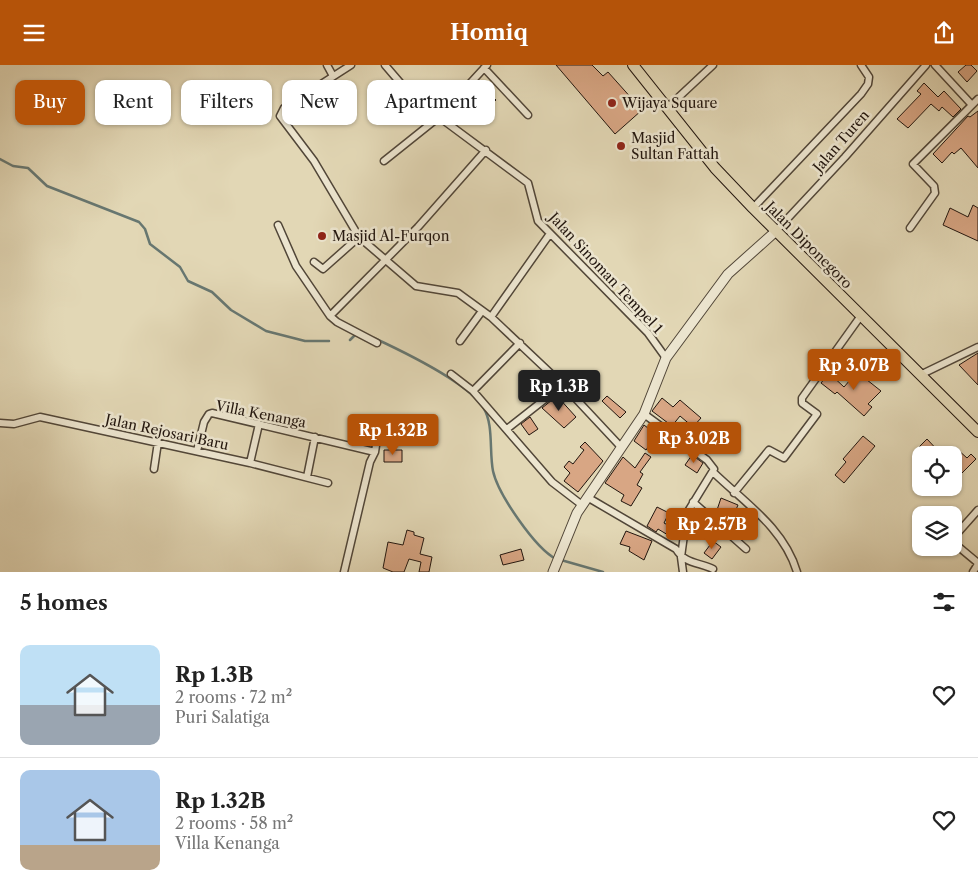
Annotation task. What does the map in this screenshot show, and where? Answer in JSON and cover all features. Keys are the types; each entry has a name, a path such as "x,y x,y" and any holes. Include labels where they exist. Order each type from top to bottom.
{"main road":[{"name":"Jalan Diponegoro","path":"633,65 715,168 775,232 978,432"}],"street":[{"path":"327,65 333,76"},
{"path":"351,65 284,108 280,116 314,161 359,237 416,285 458,293 491,317 564,385 620,446"},
{"name":"Jalan Sinoman Tempel 1","path":"385,65 398,80"},
{"path":"667,108 713,65"},
{"path":"753,208 868,85 869,77 861,65"},
{"name":"Jalan Turen","path":"775,232 845,157 926,65"},
{"path":"934,65 972,105"},
{"path":"474,80 486,67 528,115"},
{"path":"910,228 935,193 934,186 913,163 978,99"},
{"path":"384,161 429,125"},
{"name":"Jalan Sinoman Tempel 1","path":"450,125 528,183 538,221 549,235 648,333 666,358"},
{"path":"332,314 449,194 486,150"},
{"path":"278,225 296,266 337,322 377,343"},
{"path":"553,572 584,501 620,446 644,414 666,358 728,274 775,232"},
{"path":"491,317 549,235"},
{"path":"314,262 323,269 359,237"},
{"path":"460,341 482,311"},
{"path":"734,493 769,450 784,458 816,415 802,403 802,398 860,317"},
{"path":"473,391 520,343"},
{"path":"920,375 978,347"},
{"path":"451,374 473,391 560,490 676,549 681,557 713,569"},
{"path":"507,429 564,385"},
{"name":"Villa Kenanga","path":"197,451 204,422 209,414 375,452"},
{"path":"644,414 707,460 714,469 713,472 734,493 768,521 793,557 797,572"},
{"name":"Jalan Rejosari Baru","path":"0,423 14,424 40,417 250,463 328,483"},
{"path":"344,572 370,462 375,452 380,419"},
{"path":"250,463 259,424"},
{"path":"307,477 315,437"},
{"path":"154,469 158,442"},
{"path":"683,572 681,557 687,513 713,472"},
{"path":"693,502 746,549"},
{"path":"962,528 978,510"},
{"path":"962,550 978,563 973,572"}],"building":[{"name":"Wijaya Square","path":"556,65 592,65 603,76 608,72 642,110 615,134"},
{"path":"966,65 971,65 977,71 967,82 958,72"},
{"path":"924,83 938,97 944,91 961,109 953,117 942,107 939,111 931,104 908,128 897,119 921,94 917,91"},
{"path":"978,111 978,168 961,148 954,154 952,152 942,163 933,154 968,116 970,117"},
{"path":"973,205 978,208 978,241 943,225 950,208 968,217"},
{"path":"978,353 978,385 959,365"},
{"path":"857,372 881,391 868,404 872,407 864,416 837,392 835,394 821,383 829,373 844,387"},
{"path":"557,396 576,417 564,428 542,408"},
{"path":"607,396 626,412 620,418 602,401"},
{"path":"662,398 673,407 680,400 701,418 693,427 680,416 672,426 652,411"},
{"path":"530,417 538,429 529,435 521,424"},
{"path":"644,425 657,435 646,450 634,441"},
{"path":"863,436 875,446 844,483 835,475 846,462 843,459"},
{"path":"927,439 934,446 920,446"},
{"path":"585,442 603,461 578,492 564,481 570,473 564,467 569,461 573,464 584,450 580,447"},
{"path":"384,450 402,450 402,462 384,462"},
{"path":"645,453 651,457 640,472 643,474 637,485 642,488 631,506 621,501 624,495 605,483 623,457 635,468"},
{"path":"962,454 967,458 971,454 976,459 962,473"},
{"path":"692,455 703,463 697,473 685,465"},
{"path":"721,498 738,505 732,519 717,510"},
{"path":"657,507 669,513 664,523 677,530 673,538 658,529 656,532 647,526"},
{"path":"407,530 414,532 414,535 424,538 420,554 432,557 429,572 419,572 421,562 409,559 404,572 393,572 383,568 388,542 403,545"},
{"path":"626,531 652,541 644,560 629,551 630,547 620,544"},
{"path":"713,541 721,547 712,559 704,553"},
{"path":"521,549 524,560 503,565 500,555"}],"waterway":[{"path":"0,159 13,166 28,168 47,186 139,222 145,229 150,244 180,267 188,281 212,292 231,310 266,331 305,341 329,341"},
{"path":"350,340 356,334"},
{"path":"374,338 433,368 475,397 483,407 489,421 492,463 496,481 518,519 538,544 556,559"},
{"path":"561,560 603,572"}],"place":[{"name":"Wijaya Square","path":"612,103"},
{"name":"Masjid Sultan Fattah","path":"621,146"},
{"name":"Masjid Al-Furqon","path":"322,236"}]}
